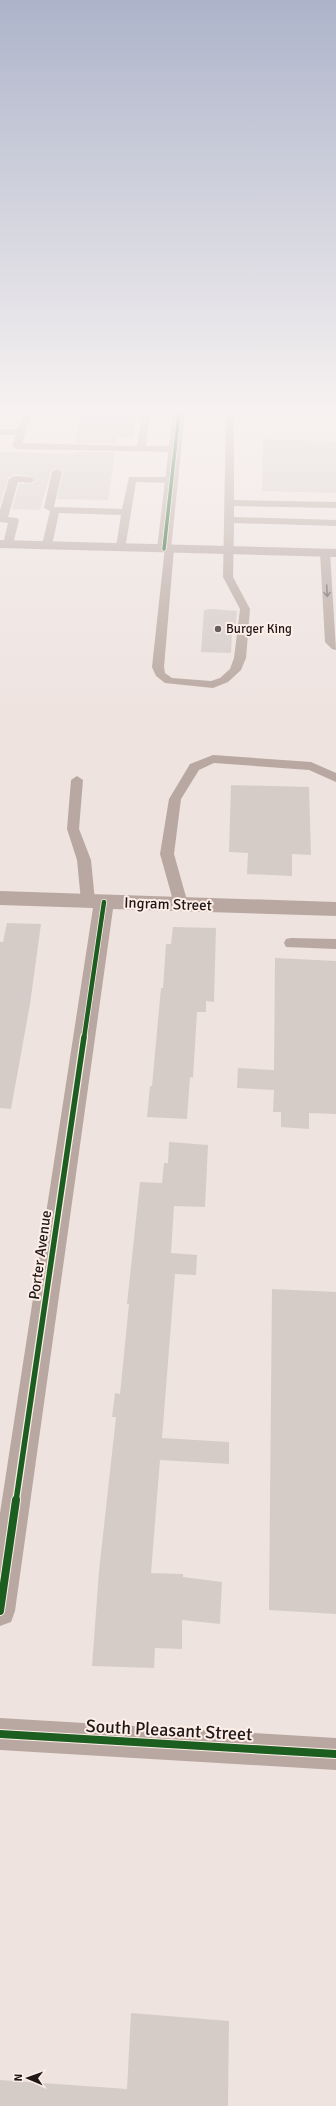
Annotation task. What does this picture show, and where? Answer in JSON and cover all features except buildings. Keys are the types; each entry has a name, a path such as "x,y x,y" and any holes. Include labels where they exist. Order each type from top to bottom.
{"highway":[{"path":"4,544 330,552"}],"street":[{"path":"166,549 169,511"},
{"name":"Ingram Street","path":"0,898 336,909"},
{"name":"Porter Avenue","path":"0,1611 96,902"},
{"name":"South Pleasant Street","path":"0,1734 336,1754"}],"lane":[{"path":"48,545 55,511"},
{"path":"100,511 126,512 121,548"},
{"path":"166,549 158,667 160,674 169,681 213,685 224,680 235,670 240,658 245,610 228,577 229,511"},
{"path":"1,519 14,520 4,544"},
{"path":"229,520 336,523"},
{"path":"330,552 330,642 336,647"},
{"path":"181,904 167,854 175,799 194,767 213,759 311,766 336,778"},
{"path":"77,780 73,829 96,902"},
{"path":"291,943 336,944"}],"cycle path":[{"path":"164,549 168,511"},
{"path":"0,1611 104,902"},
{"path":"0,1734 336,1754"}],"place":[{"name":"Burger King","path":"218,629"}]}
